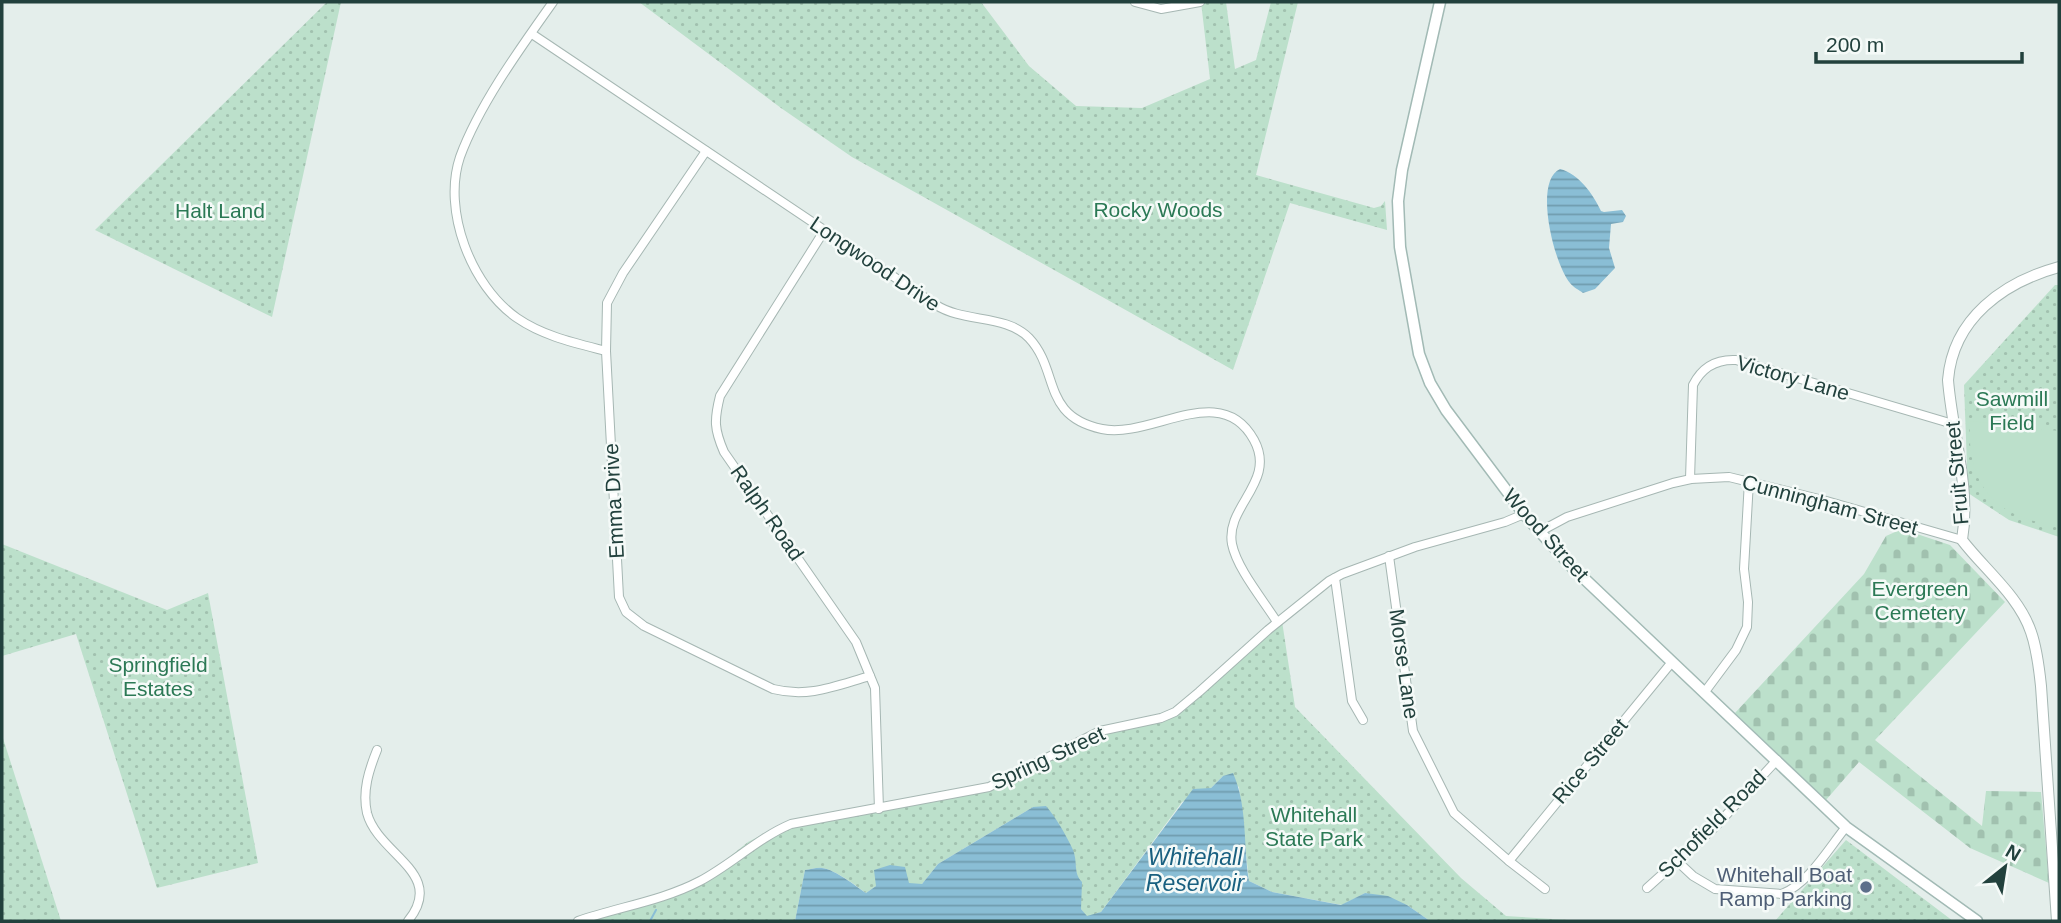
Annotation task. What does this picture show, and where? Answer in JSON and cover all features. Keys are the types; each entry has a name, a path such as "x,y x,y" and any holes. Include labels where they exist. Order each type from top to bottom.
{"main road":[{"name":"Wood Street","path":"1440,2 1408,140 1398,201 1398,232 1412,324 1422,363 1437,397 1524,514 1572,567 1846,827 1978,921"}],"street":[{"path":"553,2 493,92 472,130 460,159 454,188 459,228 474,270 494,298 516,317 561,340 606,351"},
{"path":"1135,2 1161,9 1200,2"},
{"name":"Longwood Drive","path":"532,34 949,313 1010,325 1023,333 1042,357 1058,401 1068,412 1086,423 1105,429 1126,430 1212,412 1236,419 1248,430 1256,443 1260,463 1256,483 1234,524 1232,544 1237,559 1277,622"},
{"name":"Emma Drive","path":"706,151 622,273 607,303 606,351 619,597 626,612 644,626 773,689 794,694 813,692 870,676"},
{"name":"Ralph Road","path":"824,231 720,397 715,416 715,432 724,452 856,642 875,688 878,809"},
{"name":"Fruit Street","path":"2057,921 2037,651 2031,630 2015,603 1962,540 1964,504 1948,380 1949,365 1956,343 1984,304 2007,288 2059,267"},
{"name":"Victory Lane","path":"1690,479 1693,385 1711,364 1718,360 1736,360 1953,424"},
{"name":"Cunningham Street","path":"1539,532 1567,517 1690,479 1719,476 1749,481 1962,540"},
{"path":"1704,693 1735,650 1747,627 1748,602 1744,569 1749,481"},
{"name":"Spring Street","path":"578,921 685,888 726,866 777,830 791,824 989,787 1087,736 1161,718 1175,712 1277,622 1335,578 1389,556 1524,514"},
{"name":"Morse Lane","path":"1389,556 1413,731 1454,813 1545,889"},
{"path":"1335,578 1352,701 1363,720"},
{"name":"Rice Street","path":"1509,861 1672,662"},
{"path":"377,750 367,782 368,813 382,840 415,873 421,887 419,902 408,921"},
{"name":"Schofield Road","path":"1647,888 1715,827 1777,760"},
{"path":"1677,861 1693,876 1715,889 1782,894 1792,890 1804,879 1846,827"}],"green space":[{"name":"Halt Land","path":"327,2 341,2 272,317 95,230"},
{"name":"Rocky Woods","path":"639,2 981,2 1029,66 1076,106 1142,108 1210,79 1201,2 1226,2 1235,69 1256,60 1271,2 1298,2 1256,175 1374,208 1385,201 1387,230 1290,203 1233,370 852,157 781,108"},
{"name":"Sawmill Field","path":"2055,285 2059,285 2059,537 2009,520 1968,493 1964,385"},
{"path":"1970,421 2059,431 2058,525 2017,515 1989,495 1979,480 1973,463"},
{"name":"Evergreen Cemetery","path":"1902,529 1950,545 2005,602 1875,740 1982,826 1986,791 2041,792 2049,883 1970,848 1859,762 1826,800 1735,713 1864,574 1886,536"},
{"name":"Springfield Estates","path":"2,544 167,610 208,593 258,863 157,888 76,634 2,656"},
{"name":"Whitehall State Park","path":"1282,621 1295,707 1461,878 1506,916 1585,921 1430,921 1407,905 1365,893 1342,905 1272,892 1249,881 1239,787 1223,776 1211,788 1182,802 1101,912 1087,917 1081,909 1074,854 1033,807 938,864 922,884 876,886 866,893 827,869 805,870 795,921 577,921 648,903 712,871 748,842 780,826 981,787 1086,738 1160,719"},
{"path":"2,735 61,921 2,921"},
{"path":"1846,840 1953,921 1775,921"}],"water":[{"path":"1560,169 1585,185 1601,211 1622,210 1626,216 1623,222 1611,224 1609,248 1615,268 1595,289 1583,293 1571,284 1564,273 1549,223 1548,189 1552,177"},
{"name":"Whitehall Reservoir","path":"1233,773 1241,799 1249,881 1272,892 1341,905 1365,893 1388,896 1430,921 795,921 805,870 827,869 866,893 876,886 874,870 890,865 905,867 909,883 922,884 938,864 1033,807 1046,806 1073,850 1082,882 1081,909 1087,916 1101,912 1193,789 1211,788 1223,776"}],"waterway":[{"path":"650,921 656,910"}],"place":[{"name":"Whitehall Boat Ramp Parking","path":"1866,887"}]}
